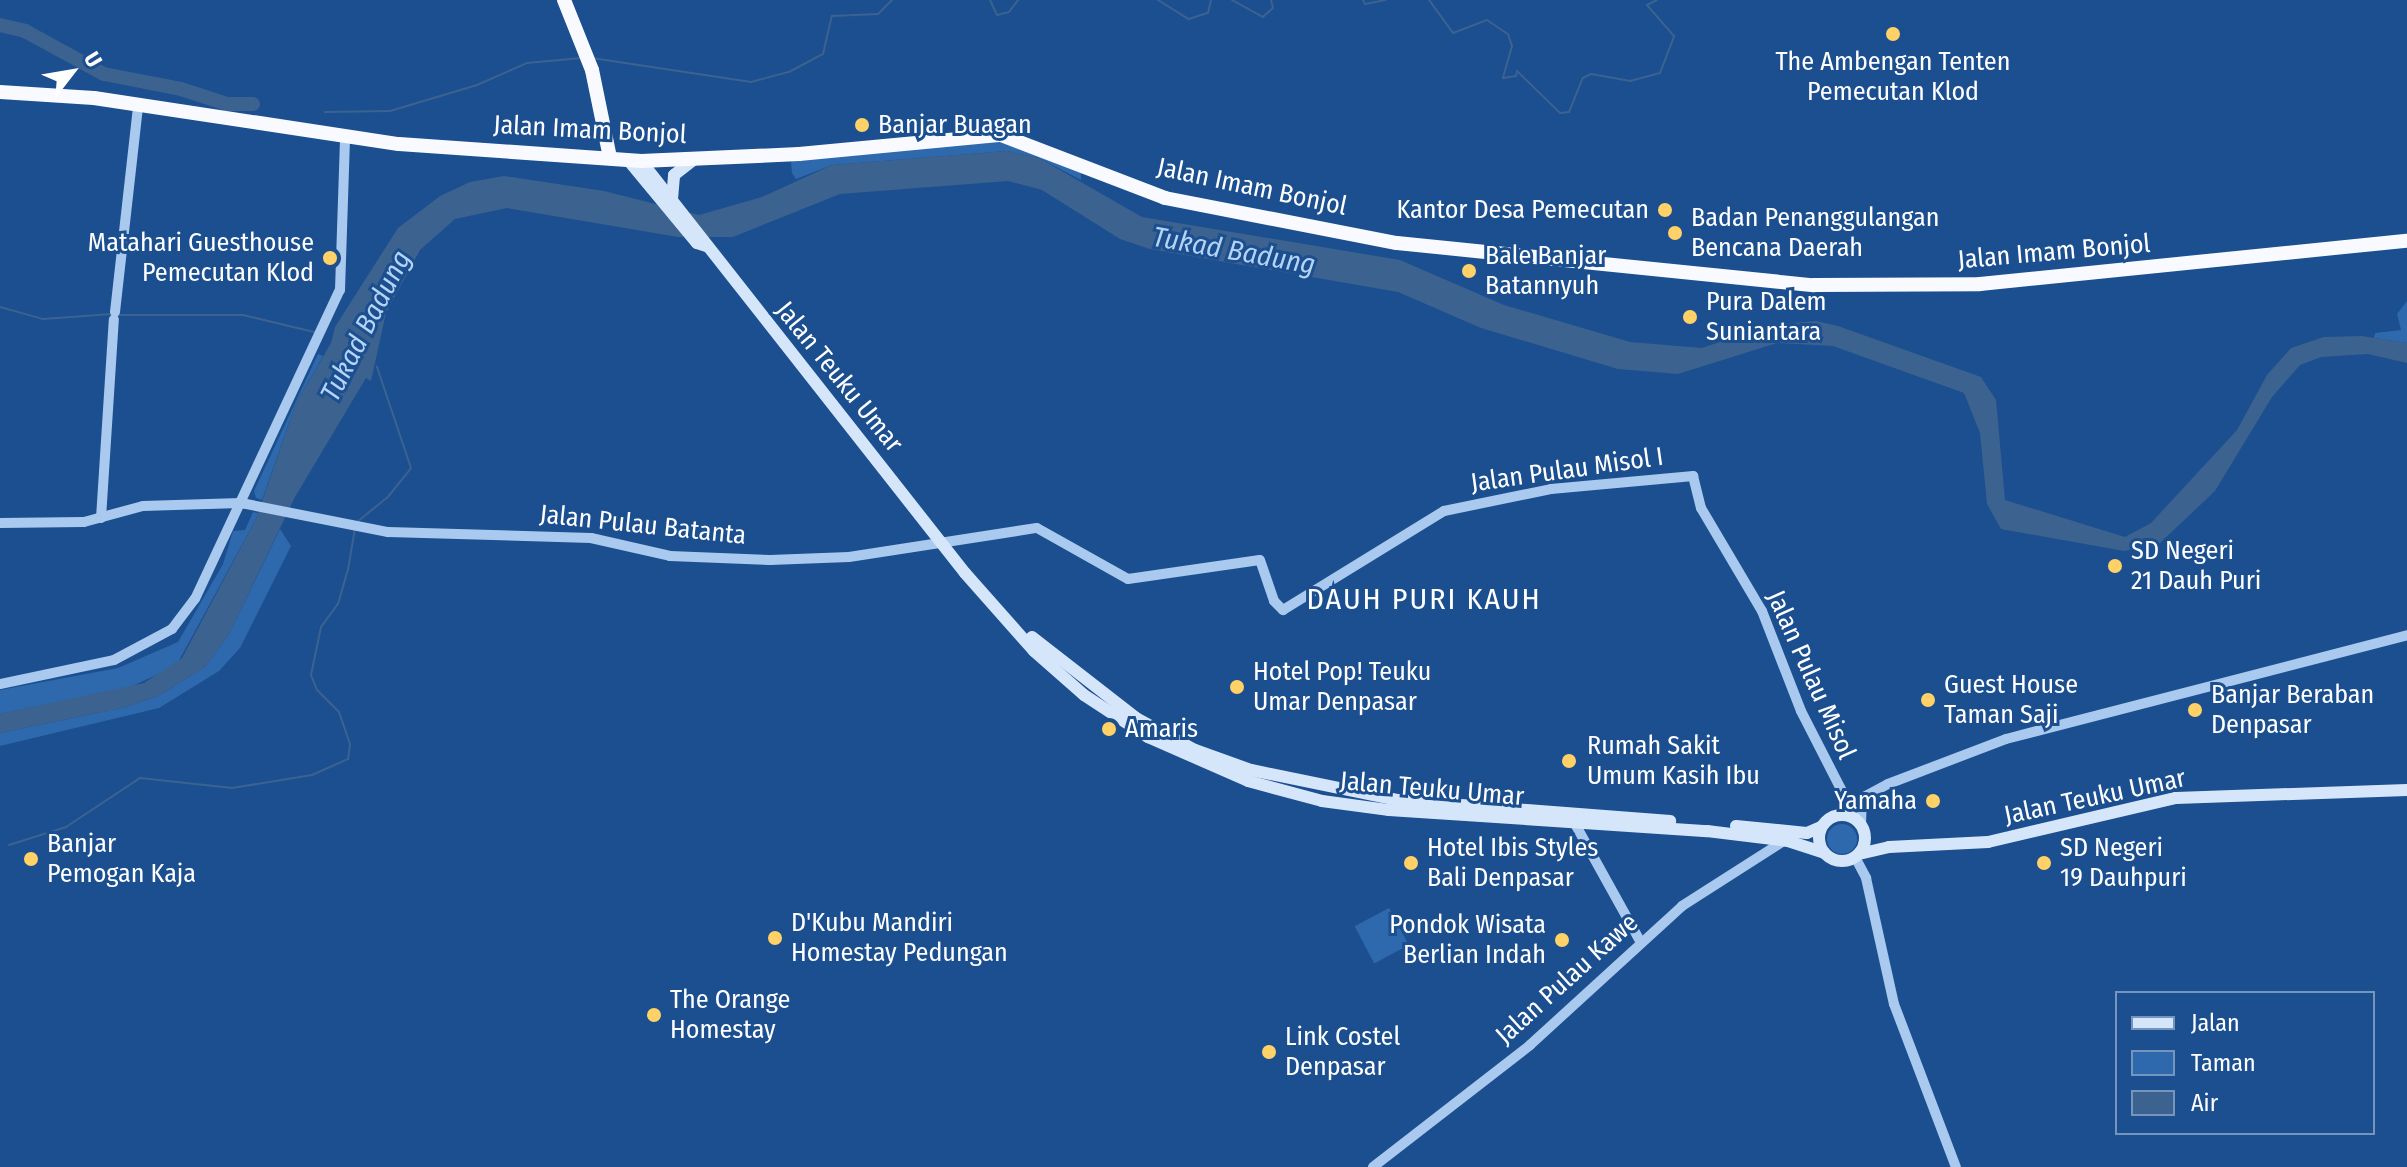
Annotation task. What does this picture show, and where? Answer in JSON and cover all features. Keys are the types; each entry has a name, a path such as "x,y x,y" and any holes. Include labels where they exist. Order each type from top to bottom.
{"highway":[{"path":"564,0 592,70 610,158"},
{"name":"Jalan Imam Bonjol","path":"0,92 138,106 345,137 635,160 693,160 1010,136 1165,198 1397,243 1814,285 1994,283 2407,241"}],"main road":[{"name":"Jalan Teuku Umar","path":"635,160 1050,668 1122,721 1192,759 1322,801 1398,811 1790,836 1821,827"},
{"path":"671,203 674,175 693,160"},
{"name":"Jalan Teuku Umar","path":"944,541 1054,658 1136,718 1219,759 1397,800 1790,836 1824,853"},
{"name":"Jalan Teuku Umar","path":"1857,856 1889,847 1988,842 2176,798 2407,790"},
{"path":"1848,810 1861,824 1865,838 1857,856 1838,861 1824,853 1821,827 1833,816 1848,810"},
{"name":"Jalan Teuku Umar","path":"1865,838 1889,847"}],"street":[{"path":"101,518 114,316 138,106"},
{"path":"0,684 114,660 172,629 195,599 319,336 343,276 345,137"},
{"name":"Jalan Pulau Misol I","path":"944,541 1045,530 1128,579 1260,560 1274,601 1283,610 1444,511 1551,489 1693,476"},
{"name":"Jalan Pulau Misol","path":"1693,476 1702,511 1762,611 1801,711 1848,810"},
{"path":"0,523 101,518 143,506 241,503"},
{"name":"Jalan Pulau Batanta","path":"241,503 370,528 591,538 670,556 831,559 944,541"},
{"path":"1848,810 1862,797 1941,762 2037,729 2407,635"},
{"path":"1861,824 1862,797"},
{"path":"1574,822 1640,941"},
{"name":"Jalan Pulau Kawe","path":"1373,1167 1530,1045 1640,941 1695,897 1790,836"},
{"path":"1857,856 1866,878 1894,1004 1956,1167"}],"green space":[{"path":"984,138 1018,143 1081,169 1081,180 1039,158 1007,151 832,165 796,179 792,173 791,162 796,160"},
{"path":"2407,301 2407,343 2374,338 2375,333 2401,330 2397,314"},
{"path":"318,354 323,356 296,403 262,500 256,498 254,491"},
{"path":"253,512 258,513 256,519 176,666 130,687 0,714 0,690 118,668 178,642 223,564 233,531 245,530"},
{"path":"280,529 291,546 240,648 219,671 159,708 0,746 0,733 126,707 158,696 205,667 229,634"},
{"path":"1842,824 1853,828 1857,839 1853,850 1842,854 1831,850 1827,839 1831,828"},
{"path":"1389,908 1409,945 1374,963 1355,926"}],"water":[{"name":"Tukad Badung","path":"1007,151 1039,158 1142,217 1400,260 1504,305 1630,342 1702,348 1770,325 1816,321 1838,326 1981,377 1996,400 2005,500 2125,537 2151,523 2237,430 2267,375 2291,348 2324,337 2362,336 2407,343 2407,363 2368,354 2321,357 2300,365 2272,397 2215,491 2160,543 2124,551 2001,529 1987,504 1980,433 1964,393 1833,346 1777,343 1678,374 1618,369 1481,328 1398,292 1150,249 1120,239 1042,190 1008,181 840,194 733,237 678,237 507,208 455,219 420,250 386,313 371,381 366,378 295,497 229,634 205,667 158,696 126,707 0,733 0,714 144,683 182,658 256,519 296,403 331,343 335,327 398,228 440,196 470,182 504,176 604,191 699,215 762,197 832,165"}],"waterway":[{"path":"592,58 751,82 789,72 823,54 832,16 878,14 892,0"},
{"path":"990,0 997,15 1009,12 1018,0"},
{"path":"1158,0 1189,19 1208,13 1211,0"},
{"path":"1232,0 1263,17 1273,8 1271,0"},
{"path":"1363,0 1365,4 1386,0"},
{"path":"1429,0 1453,33 1487,20 1508,34 1512,46 1503,78 1516,76 1517,71 1560,113 1569,112 1583,78 1591,74 1630,81 1660,73 1674,36 1647,5 1657,0"},
{"path":"0,25 25,31 104,74 181,89 227,104 253,104"},
{"path":"325,112 390,111 477,85 527,63 582,58"},
{"path":"0,307 43,319 112,314"},
{"path":"118,315 243,315 314,332"},
{"path":"357,522 387,498 411,468 377,367"},
{"path":"9,845 66,827 140,778 232,788 312,775 348,759 350,744 339,712 317,690 311,675 321,627 338,604 355,528"}],"place":[{"name":"The Ambengan Tenten Pemecutan Klod","path":"1893,34"},
{"name":"Banjar Buagan","path":"862,125"},
{"name":"Kantor Desa Pemecutan","path":"1665,210"},
{"name":"Badan Penanggulangan Bencana Daerah","path":"1675,233"},
{"name":"Matahari Guesthouse Pemecutan Klod","path":"330,258"},
{"name":"Bale Banjar Batannyuh","path":"1469,271"},
{"name":"Pura Dalem Suniantara","path":"1690,317"},
{"name":"SD Negeri 21 Dauh Puri","path":"2115,566"},
{"name":"Hotel Pop! Teuku Umar Denpasar","path":"1237,687"},
{"name":"Guest House Taman Saji","path":"1928,700"},
{"name":"Banjar Beraban Denpasar","path":"2195,710"},
{"name":"Amaris","path":"1109,729"},
{"name":"Rumah Sakit Umum Kasih Ibu","path":"1569,761"},
{"name":"Yamaha","path":"1933,801"},
{"name":"Banjar Pemogan Kaja","path":"31,859"},
{"name":"Hotel Ibis Styles Bali Denpasar","path":"1411,863"},
{"name":"SD Negeri 19 Dauhpuri","path":"2044,863"},
{"name":"D'Kubu Mandiri Homestay Pedungan","path":"775,938"},
{"name":"Pondok Wisata Berlian Indah","path":"1562,940"},
{"name":"The Orange Homestay","path":"654,1015"},
{"name":"Link Costel Denpasar","path":"1269,1052"}],"district":[{"name":"DAUH PURI KAUH","path":"1424,599"}]}
